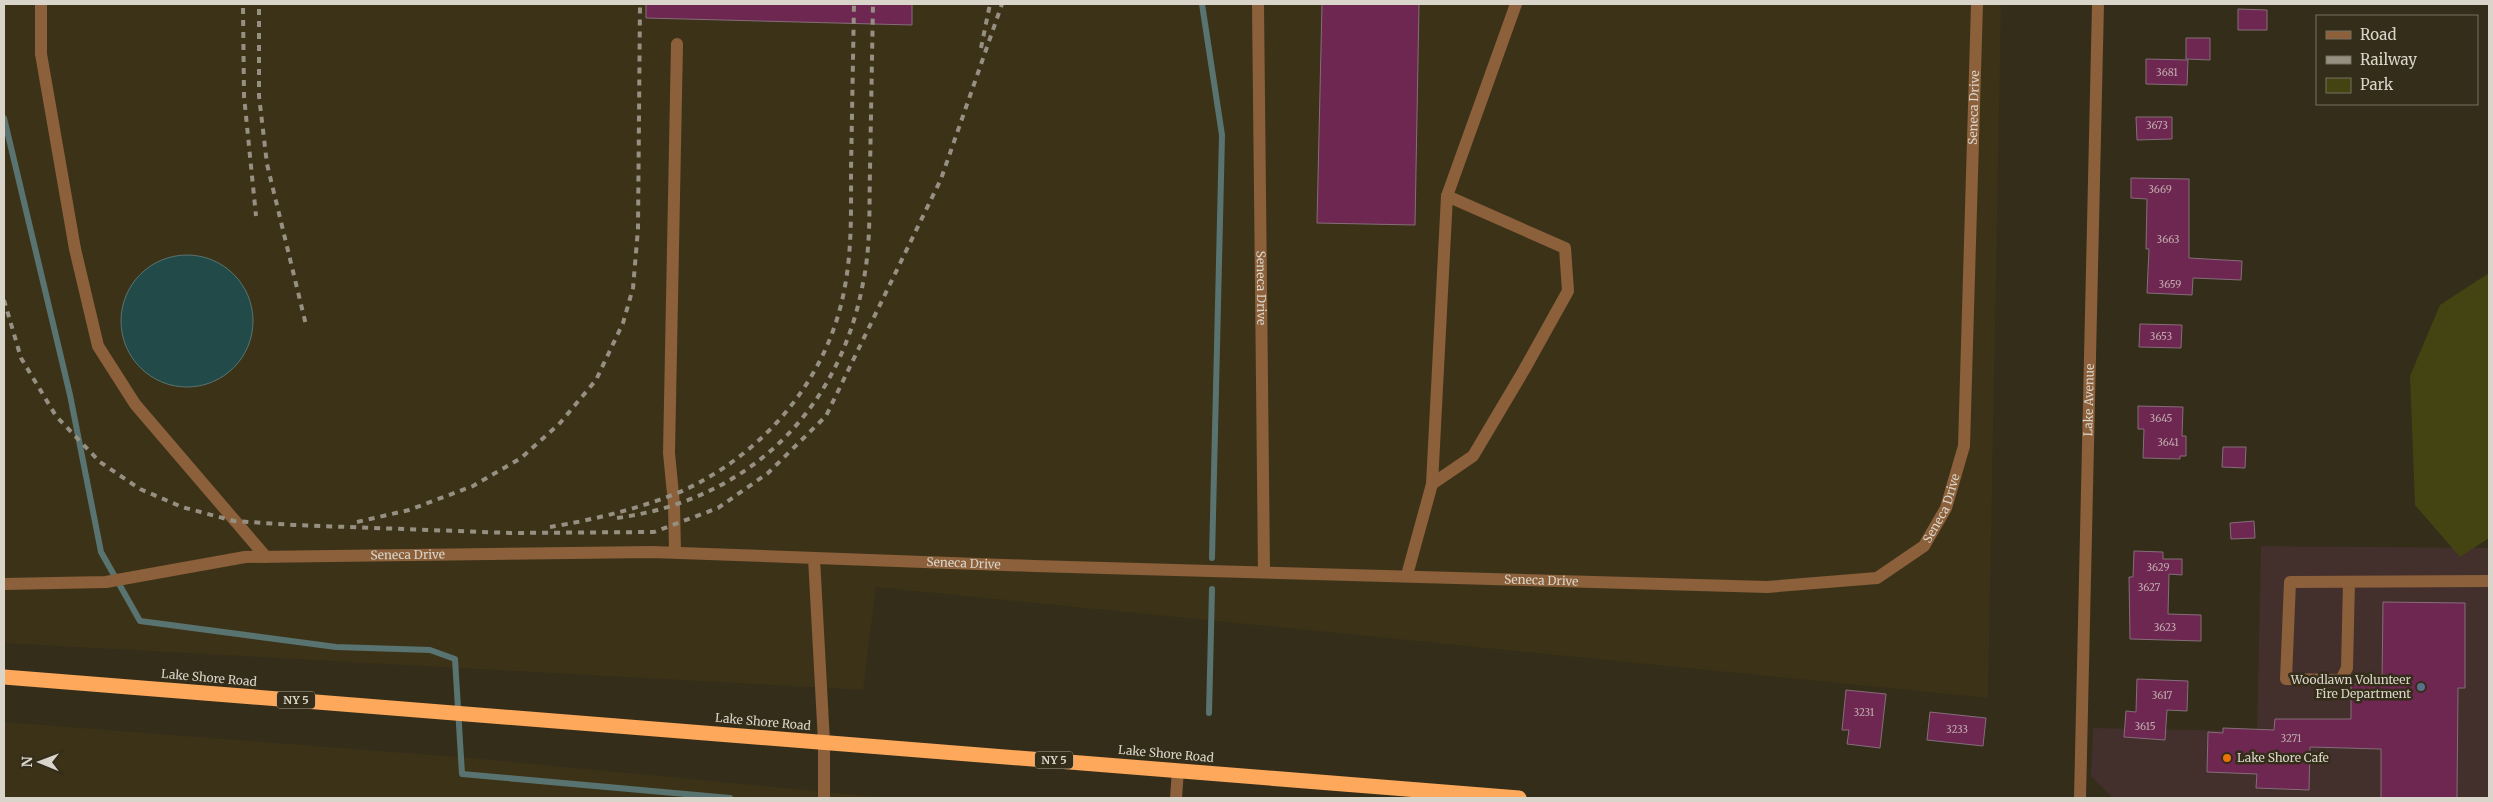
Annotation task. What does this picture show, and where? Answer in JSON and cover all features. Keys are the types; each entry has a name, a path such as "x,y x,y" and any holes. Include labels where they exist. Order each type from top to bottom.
{"highway":[{"name":"Lake Shore Road","path":"4,677 1178,770 1454,795 1519,798"}],"street":[{"path":"41,4 40,54 75,249 98,346 135,404 266,557"},
{"name":"Seneca Drive","path":"1258,4 1264,572"},
{"path":"1407,575 1432,484 1447,196 1516,4"},
{"name":"Seneca Drive","path":"4,584 106,582 245,558 675,552 814,558 1767,587 1877,578 1924,546 1946,508 1964,446 1977,4"},
{"name":"Lake Avenue","path":"2080,798 2098,4"},
{"path":"675,552 674,498 668,452 677,44"},
{"path":"1432,484 1473,456 1568,291 1565,248 1447,196"},
{"path":"814,558 824,742 824,798"},
{"path":"2349,582 2347,668 2341,680 2286,679 2290,582 2489,581"},
{"path":"1176,798 1178,770"}],"shaded area":[{"path":"4,4 2001,4 1988,698 876,587 863,690 4,643"},
{"path":"2261,546 2489,548 2489,798 2113,798 2091,776 2093,728 2257,731"},
{"path":"4,722 471,758 889,798 4,798"}],"green space":[{"path":"2489,273 2489,538 2460,557 2415,505 2410,376 2440,305"}],"water":[{"path":"187,255 200,256 212,260 234,274 248,296 252,308 252,334 248,346 234,368 212,382 200,386 187,387 174,386 162,382 140,368 126,346 122,334 121,321 122,308 126,296 140,274 162,260 174,256"}],"building":[{"path":"646,4 912,4 912,25 646,18"},
{"path":"1322,4 1419,4 1415,225 1317,223"},
{"path":"2238,9 2267,10 2267,30 2238,30"},
{"path":"2186,38 2210,38 2210,60 2186,59"},
{"path":"2146,59 2188,60 2187,85 2146,84"},
{"path":"2136,117 2172,117 2172,139 2137,140"},
{"path":"2131,178 2189,179 2189,258 2242,261 2241,280 2193,278 2192,295 2147,293 2149,249 2146,249 2147,199 2131,198"},
{"path":"2140,324 2182,325 2181,348 2139,347"},
{"path":"2138,406 2183,407 2182,436 2186,436 2186,456 2180,456 2180,459 2143,458 2144,429 2138,429"},
{"path":"2223,447 2246,447 2245,468 2222,467"},
{"path":"2254,521 2255,538 2231,539 2230,523"},
{"path":"2134,551 2163,552 2163,559 2182,559 2182,575 2169,574 2168,614 2201,615 2201,641 2130,639 2129,577 2133,577"},
{"path":"2383,602 2465,603 2465,688 2458,688 2457,798 2381,798 2381,749 2310,747 2309,790 2256,788 2257,774 2207,772 2208,732 2223,733 2223,728 2274,730 2275,719 2351,719 2351,684 2382,684"},
{"path":"2137,679 2188,681 2187,711 2167,710 2165,740 2124,737 2126,711 2136,712"},
{"path":"1846,690 1886,694 1880,748 1847,744 1849,730 1842,730"},
{"path":"1930,712 1986,718 1983,746 1927,740"}],"waterway":[{"path":"1202,4 1222,135 1212,558"},
{"path":"4,118 70,395 101,552 140,621 336,647 430,650 455,659 462,774 730,798"},
{"path":"1209,713 1212,589"}],"railway":[{"path":"357,522 409,510 473,486 521,458 560,423 596,380 623,323 633,288 638,229 640,4"},
{"path":"550,527 628,510 686,489 702,481 729,464 755,444 778,422 798,397 815,370 829,342 839,312 848,266 851,225 854,4"},
{"path":"617,518 664,508 707,492 746,470 780,442 809,409 833,372 851,329 866,269 873,4"},
{"path":"981,48 990,4"},
{"path":"4,300 21,358 56,416 100,462 140,489 182,507 234,521 294,525 511,533 654,532 718,508 768,473 826,416 941,179 1002,4"},
{"path":"243,8 244,96 256,216"},
{"path":"259,9 259,96 267,164 306,325"}],"place":[{"name":"Woodlawn Volunteer Fire Department","path":"2421,687"},
{"name":"Lake Shore Cafe","path":"2227,758"}]}
